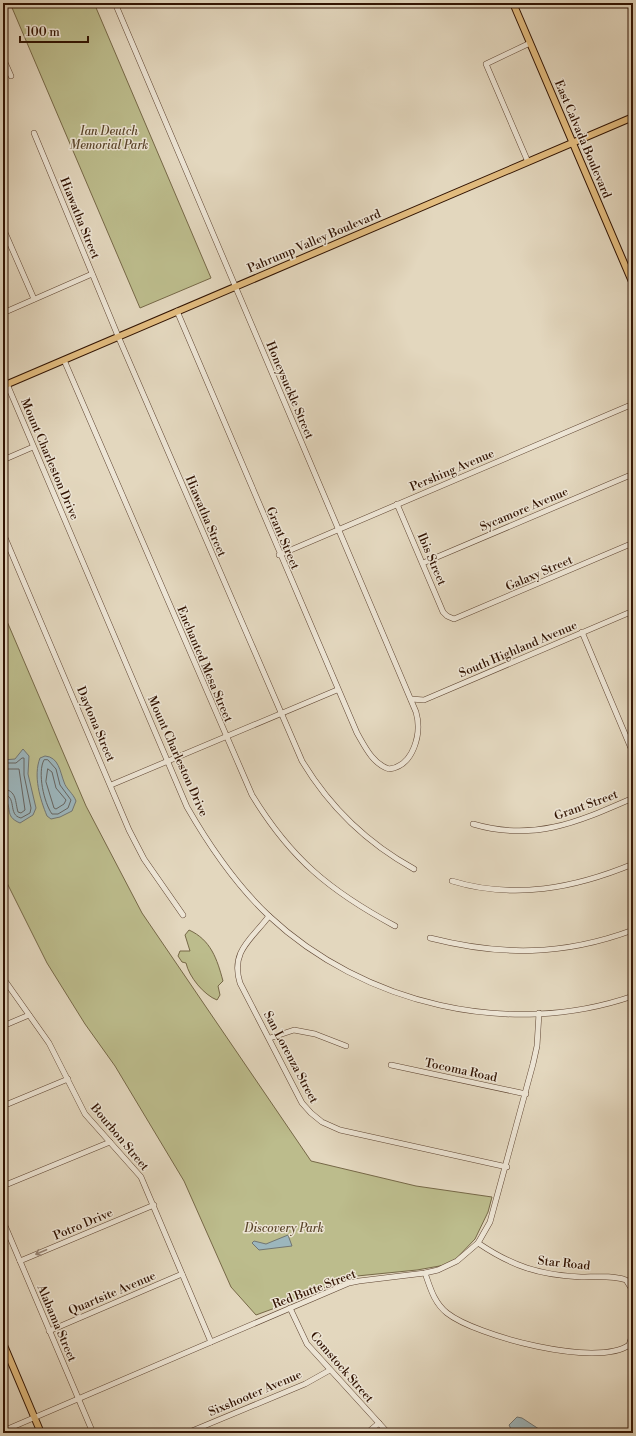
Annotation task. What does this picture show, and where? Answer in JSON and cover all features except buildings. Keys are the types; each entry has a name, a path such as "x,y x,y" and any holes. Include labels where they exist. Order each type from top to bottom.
{"main road":[{"name":"East Calvada Boulevard","path":"512,3 633,284"},
{"name":"Pahrump Valley Boulevard","path":"5,385 633,117"},
{"path":"3,1343 41,1433"}],"street":[{"name":"Honeysuckle Street","path":"114,3 236,287 419,721 418,736 414,748 400,765 389,769 382,766"},
{"path":"528,162 486,64 530,43"},
{"path":"3,58 11,76"},
{"name":"Hiawatha Street","path":"34,133 118,336 280,714 302,761 317,784 334,805 361,833 414,869"},
{"path":"3,228 34,299"},
{"path":"3,314 92,274"},
{"name":"Grant Street","path":"177,311 279,555 338,690 366,749 382,766"},
{"name":"Enchanted Mesa Street","path":"64,360 225,737 252,795 281,837 296,855 318,876 350,901 395,926"},
{"name":"Mount Charleston Drive","path":"5,385 34,447 187,807 207,842 227,870 269,916 310,949 346,970 419,1001 493,1013 539,1013 579,1009 633,996"},
{"name":"Pershing Avenue","path":"279,555 633,404"},
{"path":"3,460 34,447"},
{"name":"Sycamore Avenue","path":"423,563 633,474"},
{"name":"Ibis Street","path":"397,504 443,612 452,618"},
{"name":"Daytona Street","path":"3,533 139,849 183,915"},
{"name":"Galaxy Street","path":"452,618 460,618 633,543"},
{"name":"South Highland Avenue","path":"411,699 424,700 633,611"},
{"path":"582,632 633,753"},
{"path":"111,785 338,690"},
{"name":"Grant Street","path":"473,824 502,830 556,828 599,813 633,798"},
{"path":"452,881 485,889 533,891 583,882 633,864"},
{"name":"San Lorenza Street","path":"269,916 245,945 239,956 236,968 240,983 270,1038 302,1103 311,1114 322,1122 340,1130 507,1167"},
{"path":"430,938 463,946 492,950 540,951 589,944 633,930"},
{"name":"Bourbon Street","path":"3,978 48,1043 85,1114 141,1177 211,1342"},
{"name":"Red Butte Street","path":"3,1431 290,1308 359,1281 425,1273 438,1270 457,1261 478,1243 490,1222 507,1167 526,1094 537,1046 539,1013"},
{"path":"3,1026 29,1015"},
{"path":"270,1038 294,1030 315,1034 346,1046"},
{"name":"Tocoma Road","path":"391,1065 526,1094"},
{"path":"3,1106 68,1079"},
{"path":"3,1186 110,1142"},
{"name":"Potro Drive","path":"20,1261 154,1205"},
{"name":"Alabama Street","path":"3,1221 92,1433"},
{"name":"Star Road","path":"478,1243 508,1261 531,1270 549,1274 621,1278 629,1283 631,1288 633,1332"},
{"path":"425,1273 435,1299 447,1313 469,1325 508,1340 540,1348 576,1352 608,1352 625,1348 632,1341 633,1332"},
{"name":"Quartsite Avenue","path":"50,1331 182,1274"},
{"name":"Comstock Street","path":"290,1308 307,1344 388,1433"},
{"name":"Sixshooter Avenue","path":"187,1433 305,1384 330,1370"},
{"path":"366,1433 379,1423"}],"green space":[{"name":"Ian Deutch Memorial Park","path":"10,3 94,3 211,278 140,308"},
{"name":"Discovery Park","path":"3,612 86,806 142,913 311,1161 416,1186 492,1197 488,1212 475,1239 451,1264 417,1270 347,1277 305,1297 256,1315 231,1287 184,1181 115,1066 85,1024 47,963 3,875"},
{"path":"189,930 197,934 208,945 218,965 223,981 218,986 220,995 217,1000 202,990 190,974 186,963 182,962 178,956 180,951 190,951 185,935"}],"water":[{"path":"23,749 29,756 28,774 36,808 33,815 20,823 10,814 8,804 3,797 3,760 15,759"},
{"path":"45,756 50,757 56,762 65,784 76,801 72,811 60,817 51,819 47,816 44,809 37,780 40,758"},
{"path":"288,1235 292,1246 259,1250 252,1243 254,1241 266,1244"},
{"path":"517,1417 522,1418 545,1433 513,1433 509,1425"}]}
